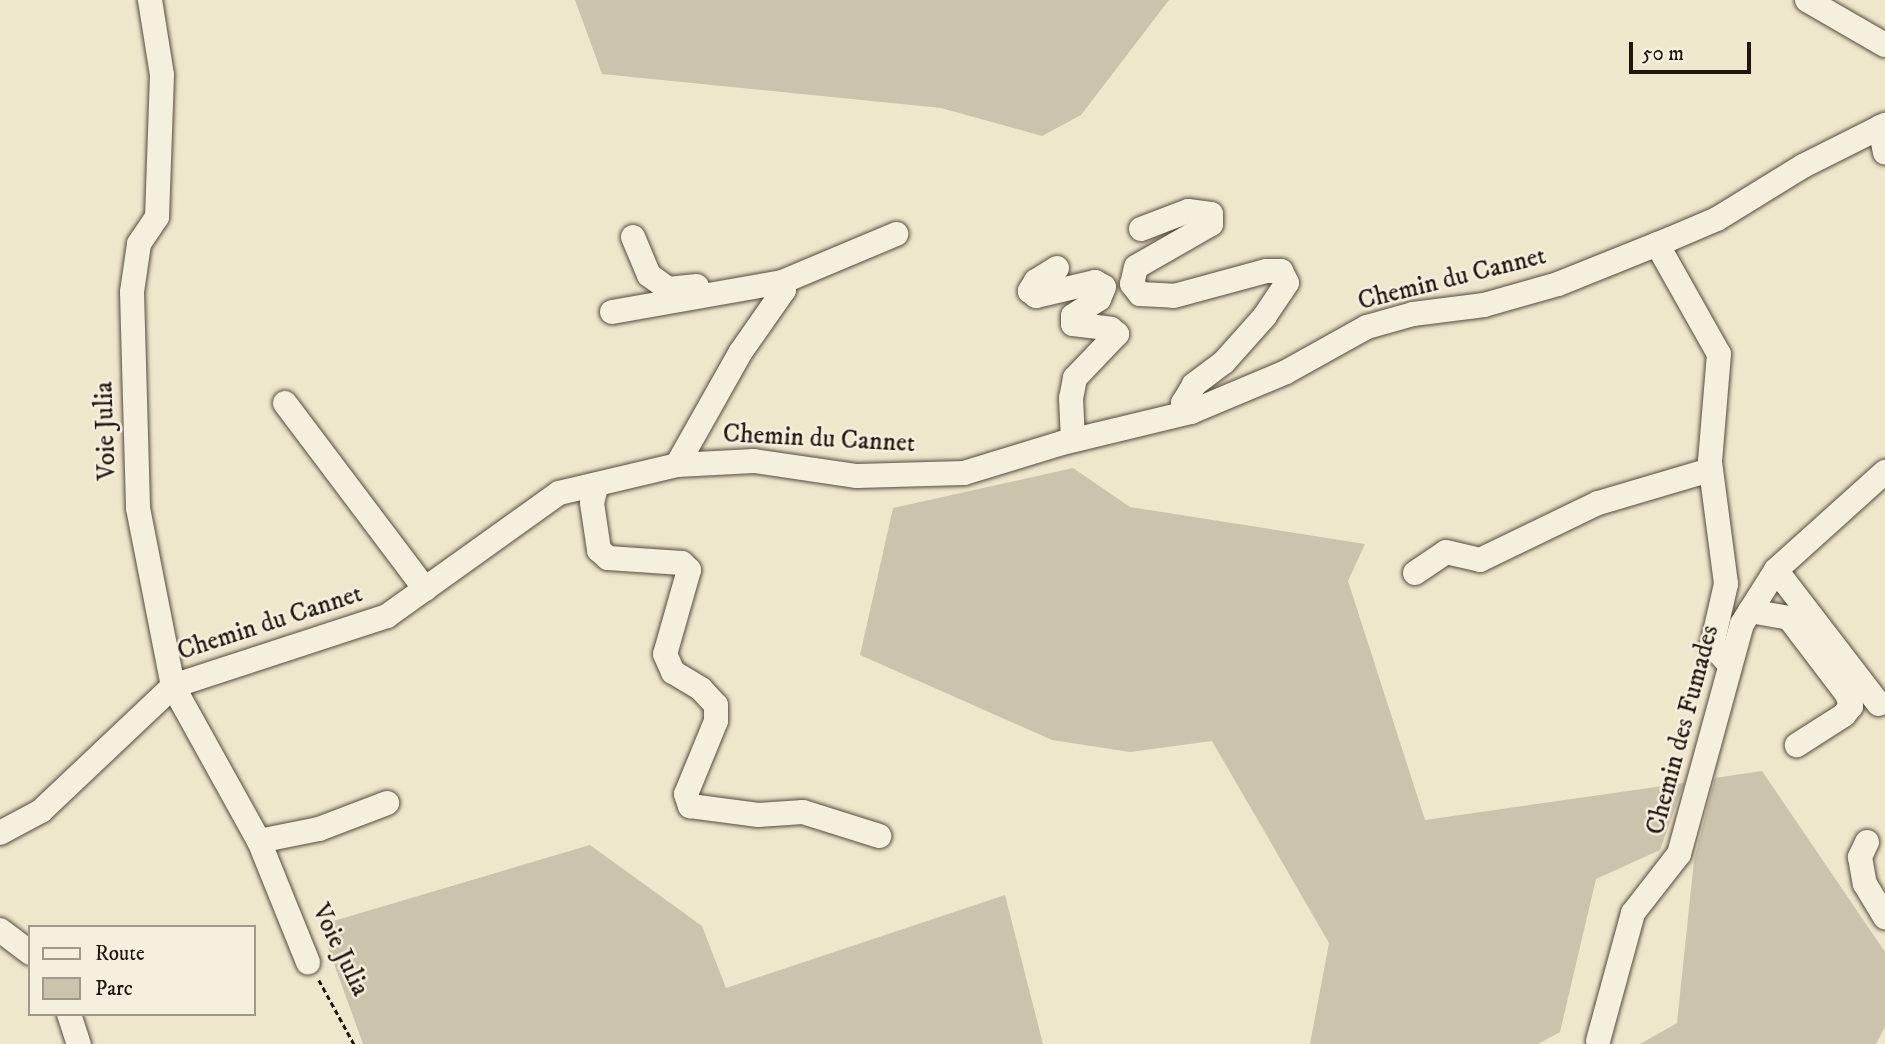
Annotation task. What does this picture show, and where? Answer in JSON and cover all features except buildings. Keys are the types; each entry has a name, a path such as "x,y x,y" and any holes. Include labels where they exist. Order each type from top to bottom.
{"street":[{"name":"Voie Julia","path":"150,0 162,75 158,217 139,244 132,292 138,508 173,686 258,841 308,961"},
{"path":"1807,0 1885,45"},
{"path":"1829,0 1885,33"},
{"name":"Chemin du Cannet","path":"0,833 41,811 173,686 387,616 559,493 596,487 677,465 754,461 857,476 964,473 1073,440 1191,412 1286,372 1367,327 1413,314 1484,305 1558,284 1657,244 1717,219 1803,166 1882,126"},
{"path":"1882,126 1885,153"},
{"path":"1141,229 1188,211 1211,214 1211,224 1136,267 1132,284 1140,294 1174,296 1266,271 1281,271 1287,283 1224,362 1194,385 1183,403 1191,412"},
{"path":"612,312 782,282 896,234"},
{"path":"634,237 649,275 667,289 720,285 732,292"},
{"path":"1657,244 1719,354 1710,470 1726,567 1712,645 1730,665"},
{"path":"1057,268 1035,281 1030,290 1036,296 1095,282 1104,287 1099,299 1073,316 1073,324 1111,329 1116,334 1075,378 1071,398 1073,440"},
{"path":"677,465 740,353 784,290 782,282"},
{"path":"285,403 425,589"},
{"path":"1415,573 1446,551 1480,561 1598,503 1710,470"},
{"name":"Chemin des Fumades","path":"1598,1041 1633,913 1679,855 1730,665 1750,611 1776,570 1885,472"},
{"path":"596,487 592,503 599,550 608,558 682,563 689,570 665,654 673,673 701,689 716,705 716,721 686,794 690,807 758,815 803,812 880,836"},
{"path":"1776,570 1879,704"},
{"path":"1750,611 1789,618 1847,694 1851,706 1844,715 1797,745"},
{"path":"258,841 319,829 387,803"},
{"path":"1867,842 1860,858 1866,884 1885,916"},
{"path":"0,930 28,951"},
{"path":"70,1016 79,1044"}],"path":[{"name":"Voie Julia","path":"308,961 354,1044"}],"green space":[{"path":"575,0 1169,0 1081,115 1042,136 941,108 602,74"},
{"path":"1073,468 1130,507 1365,544 1348,581 1425,820 1684,783 1660,850 1596,879 1560,1032 1538,1044 1310,1044 1329,943 1212,741 1130,752 1052,740 860,655 893,508"},
{"path":"1762,771 1885,952 1885,1027 1876,1044 1640,1044 1677,1023 1694,860 1715,778"},
{"path":"590,845 702,926 726,988 1005,895 1043,1044 363,1044 320,925"}]}
